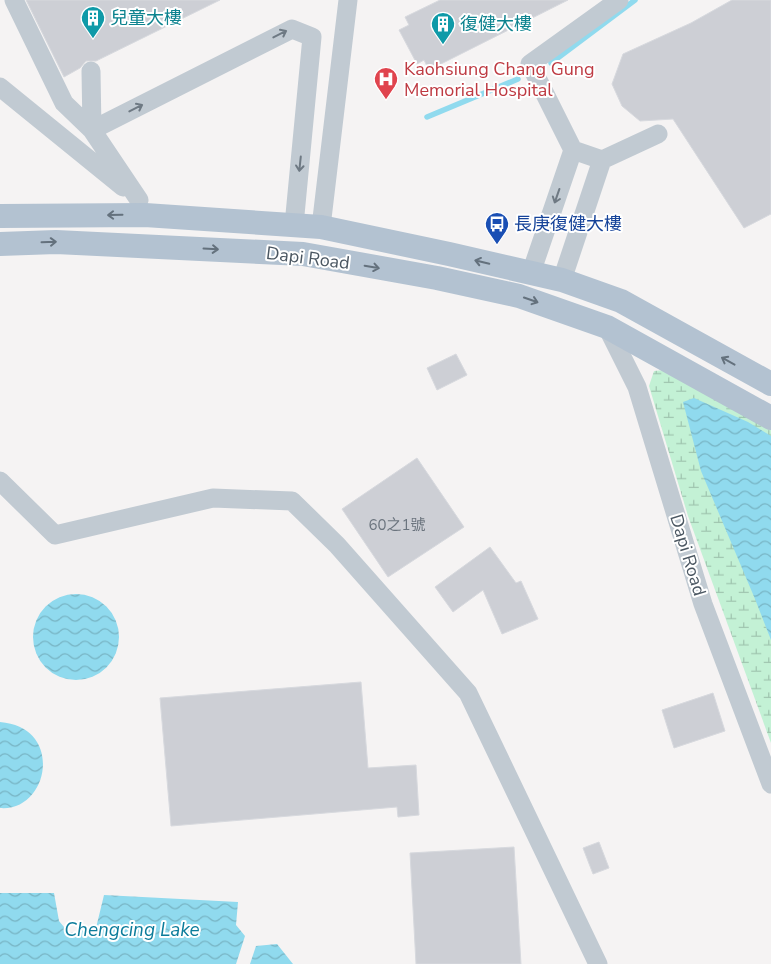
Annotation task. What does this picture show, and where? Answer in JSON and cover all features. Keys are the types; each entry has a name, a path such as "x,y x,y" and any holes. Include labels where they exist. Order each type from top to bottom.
{"main road":[{"name":"Dapi Road","path":"0,216 142,208 294,226 321,227 562,280 621,300 771,384"},
{"name":"Dapi Road","path":"0,244 56,242 302,254 437,278 520,296 607,327 771,418"}],"street":[{"path":"14,0 64,102 92,130 142,208"},
{"name":"Dapi Road","path":"321,227 348,0"},
{"path":"619,0 530,64 573,150 602,160 658,134"},
{"path":"92,130 292,29 312,37 294,226"},
{"path":"91,71 92,130"},
{"path":"0,87 142,208"},
{"path":"531,273 573,150"},
{"path":"562,280 602,160"},
{"name":"Dapi Road","path":"607,327 637,387 703,604 771,784"},
{"path":"0,481 55,535 213,498 292,501 337,546 468,694 598,964"}],"green space":[{"path":"675,369 771,429 771,743 688,516 649,386 654,371"}],"water":[{"path":"694,398 748,422 771,436 771,640 701,471 683,402"},
{"path":"68,594 84,594 93,597 107,606 116,620 119,637 116,654 107,668 93,677 84,680 68,680 52,673 40,661 33,645 33,629 40,613 52,601"},
{"path":"0,722 21,727 34,738 41,752 43,768 39,784 30,797 17,806 0,808"},
{"name":"Chengcing Lake","path":"0,893 54,893 59,921 69,933 96,928 104,895 238,902 236,925 245,936 236,964 0,964"},
{"path":"277,944 293,964 250,964 256,946"}],"building":[{"name":"兒童大樓","path":"26,0 220,0 96,61 86,61 80,68 64,77"},
{"name":"復健大樓","path":"440,0 568,0 429,70 424,60 417,64 399,30 409,25 405,17"},
{"path":"732,0 771,0 771,214 744,228 673,119 640,121 622,106 612,84 623,54 691,23"},
{"path":"456,354 467,375 437,390 427,368"},
{"path":"417,458 464,527 388,577 342,509"},
{"path":"490,547 516,583 521,581 538,619 502,634 483,590 453,612 435,587"},
{"path":"361,682 368,768 416,765 419,815 398,817 397,807 171,826 160,698"},
{"path":"713,693 725,731 674,748 662,710"},
{"path":"599,842 609,868 593,874 583,848"},
{"path":"514,847 521,964 416,964 410,853"}],"waterway":[{"path":"551,63 635,0"},
{"path":"427,117 518,79"}],"place":[{"name":"兒童大樓","path":"93,39"},
{"name":"復健大樓","path":"443,45"},
{"name":"Kaohsiung Chang Gung Memorial Hospital","path":"386,100"},
{"name":"長庚復健大樓","path":"497,245"}]}
